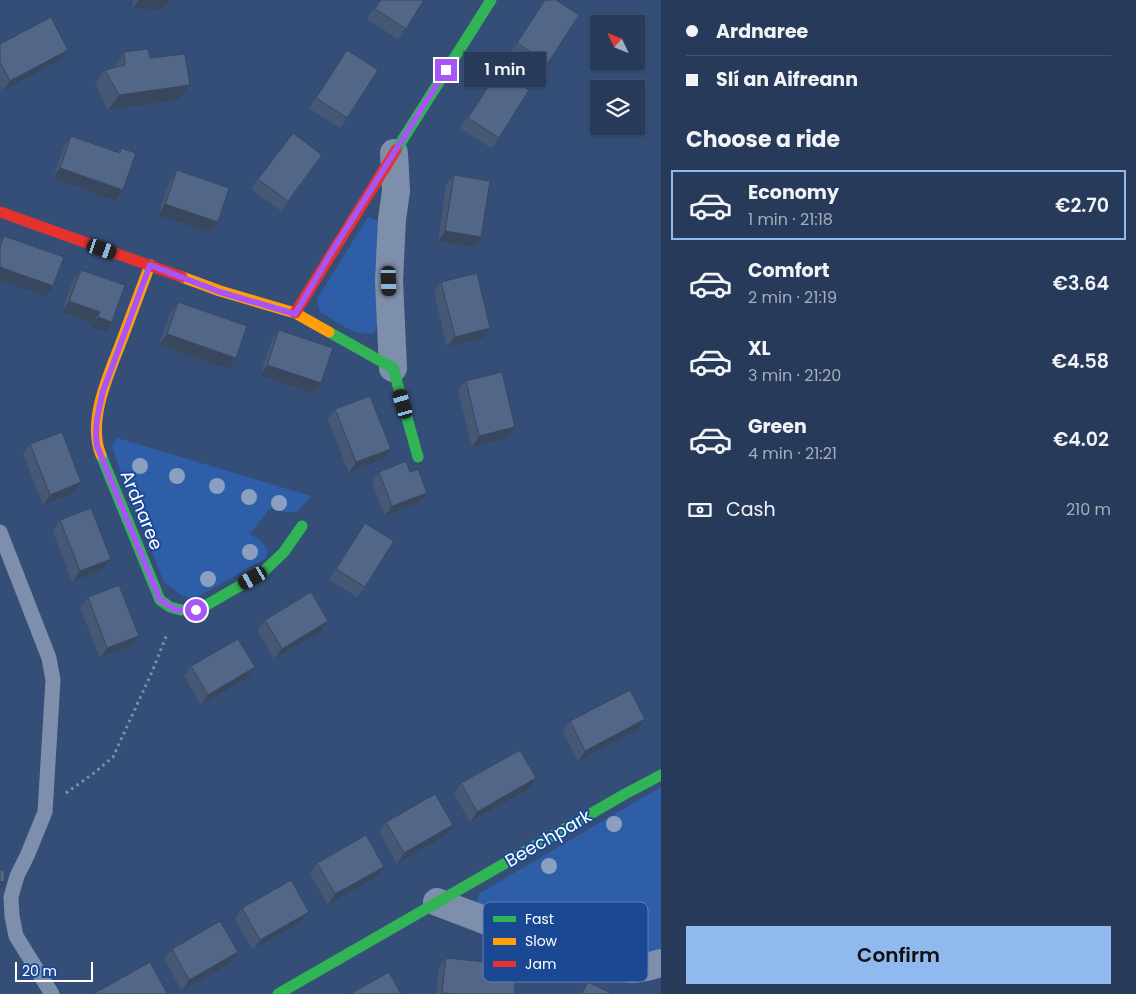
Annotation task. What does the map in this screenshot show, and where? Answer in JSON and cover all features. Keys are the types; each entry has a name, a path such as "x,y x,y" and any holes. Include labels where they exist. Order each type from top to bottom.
{"street":[{"path":"295,314 331,253 491,0"},
{"path":"394,153 396,191 392,219 389,281 392,368 418,458"},
{"path":"0,212 220,292 295,314 392,368"},
{"name":"Ardnaree","path":"150,265 103,391 95,434 97,446 160,600 176,610"},
{"path":"176,610 196,610 262,572 284,552 302,526"},
{"name":"Beechpark","path":"278,994 661,774"},
{"path":"437,902 483,919"},
{"path":"648,966 661,963"}],"lane":[{"path":"0,532 49,658 53,680 45,812 17,876 11,896 16,936 52,994"}],"path":[{"path":"45,812 69,790 113,757 152,672 176,610"}],"shaded area":[{"path":"368,217 379,221 382,225 377,324 374,333 367,334 353,331 320,312 317,299"},
{"path":"117,438 311,496 297,512 285,512 270,508 250,534 262,542 268,551 266,558 194,599 182,596 164,582 116,459 112,446"},
{"path":"661,787 661,953 648,955 648,902 483,902 483,908 478,906 477,901 480,893"}],"building":[{"path":"381,0 424,0 406,29 375,9"},
{"path":"545,0 556,0 579,15 548,63 517,43"},
{"path":"51,17 68,50 10,81 0,62 0,44"},
{"path":"148,49 150,58 185,54 190,85 119,95 105,70 125,65 124,52"},
{"path":"347,50 378,70 347,118 316,98"},
{"path":"499,70 529,90 499,138 468,118"},
{"path":"293,133 322,155 288,201 258,179"},
{"path":"71,136 120,153 121,148 136,153 123,190 60,168"},
{"path":"177,170 229,188 218,222 165,204"},
{"path":"454,175 490,181 481,237 445,231"},
{"path":"4,236 64,257 53,286 0,267 0,247"},
{"path":"81,270 125,285 112,322 98,317 100,312 69,301"},
{"path":"477,273 490,328 455,337 441,282"},
{"path":"178,302 247,326 236,358 167,334"},
{"path":"279,330 333,348 321,383 267,365"},
{"path":"502,372 515,427 479,436 466,381"},
{"path":"370,396 391,449 356,462 335,409"},
{"path":"62,432 81,482 50,495 30,444"},
{"path":"406,461 410,472 418,469 427,493 392,506 379,472"},
{"path":"91,508 111,559 80,571 60,520"},
{"path":"365,523 394,541 365,587 336,569"},
{"path":"119,585 139,636 107,648 88,597"},
{"path":"311,592 328,621 282,649 265,620"},
{"path":"238,639 255,667 208,695 191,666"},
{"path":"630,690 645,719 585,751 570,721"},
{"path":"520,750 536,778 477,812 461,783"},
{"path":"435,794 453,825 404,853 386,822"},
{"path":"366,835 384,867 335,894 317,863"},
{"path":"0,870 4,870 5,881 0,882"},
{"path":"291,880 309,912 260,940 242,908"},
{"path":"220,921 238,952 189,980 172,949"},
{"path":"446,958 483,962 483,982 515,982 514,994 442,993"},
{"path":"150,962 167,993 93,994"},
{"path":"389,972 401,994 350,994"},
{"path":"588,982 613,994 582,994"}],"traffic: fast":[{"path":"396,150 491,0"},
{"path":"329,332 393,368 418,457"},
{"path":"101,455 160,600 170,607 181,610 193,610 205,606 262,573 284,552 302,526"},
{"path":"278,994 661,775"}],"traffic: slow":[{"path":"101,455 97,441 96,426 102,395 150,265"},
{"path":"182,277 220,291 295,313 329,332"}],"traffic: jam":[{"path":"295,313 396,150"},
{"path":"0,212 182,277"}],"route":[{"path":"196,610 176,610 160,600 97,446 95,434 103,391 150,265 220,292 295,314 446,70"}]}
